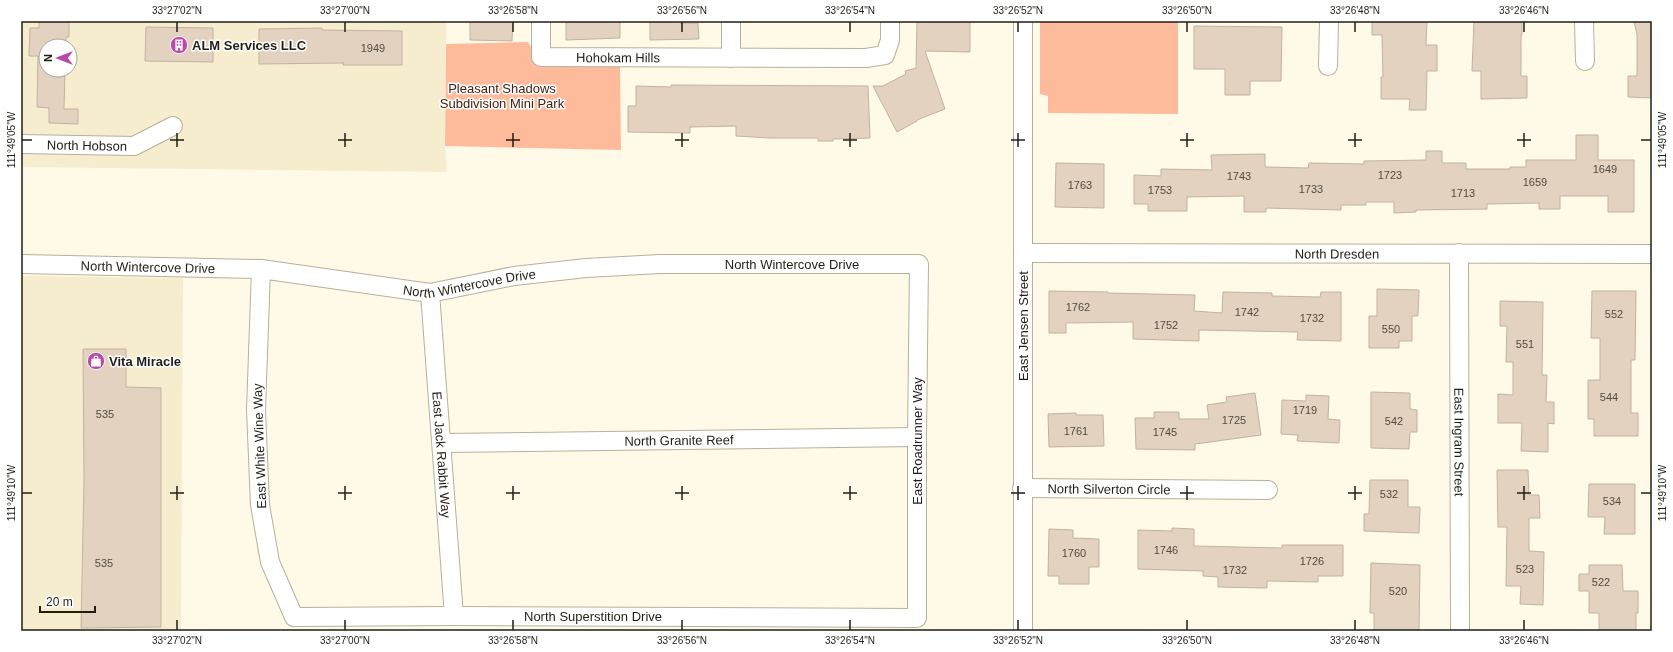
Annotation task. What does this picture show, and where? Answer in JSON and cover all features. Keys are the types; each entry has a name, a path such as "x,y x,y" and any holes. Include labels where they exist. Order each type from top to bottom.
{"street":[{"name":"Hohokam Hills","path":"541,21 541,57 731,58 866,58 885,55 890,40 890,21"},
{"path":"731,21 731,58"},
{"name":"East Jensen Street","path":"1023,21 1023,631"},
{"path":"1328,66 1329,21"},
{"path":"1584,21 1585,61"},
{"name":"North Hobson","path":"21,144 134,146 173,126"},
{"name":"North Dresden","path":"1023,253 1652,254"},
{"name":"East Ingram Street","path":"1459,253 1460,631"},
{"name":"North Wintercove Drive","path":"21,264 261,269 430,293 514,276 593,268 660,264 919,264"},
{"name":"East Roadrunner Way","path":"917,618 919,264"},
{"name":"East White Wine Way","path":"261,269 256,410 260,505 270,562 294,617"},
{"name":"East Jack Rabbit Way","path":"430,293 454,616"},
{"name":"North Granite Reef","path":"442,443 917,437"},
{"name":"North Silverton Circle","path":"1022,488 1268,490"},
{"name":"North Superstition Drive","path":"294,617 454,616 917,618"}],"shaded area":[{"path":"21,21 446,21 445,146 447,172 21,167"},
{"path":"21,276 183,278 181,631 21,631"}],"green space":[{"path":"1040,21 1178,21 1178,114 1048,113 1048,96 1040,94"},
{"name":"Pleasant Shadows Subdivision Mini Park","path":"528,42 536,55 548,65 620,67 621,150 445,146 446,44"}],"building":[{"path":"39,21 69,21 69,37 38,38 38,56 29,56 30,28 39,28"},
{"path":"470,21 513,21 512,41 470,40"},
{"path":"566,21 620,21 620,38 566,40"},
{"path":"650,21 679,21 680,23 698,23 699,39 650,40"},
{"path":"917,21 970,21 970,52 925,51 945,109 917,120 897,132 873,86 883,86 906,74 905,71 916,68"},
{"path":"1372,21 1427,21 1426,45 1437,45 1437,71 1427,71 1426,110 1409,110 1410,99 1381,99 1381,77 1383,77 1382,35 1372,35"},
{"path":"1474,21 1522,21 1521,76 1527,76 1527,98 1481,99 1481,71 1472,71"},
{"path":"1634,21 1652,21 1652,98 1628,97 1628,76 1637,76 1637,35"},
{"path":"1194,26 1282,27 1281,81 1250,81 1250,95 1225,95 1225,69 1194,69"},
{"name":"ALM Services LLC","path":"146,27 213,28 213,62 145,61"},
{"path":"322,28 322,30 402,31 402,65 343,65 344,63 259,64 259,29"},
{"path":"38,56 38,78 65,78 64,109 78,109 78,124 49,123 49,108 37,107"},
{"path":"671,85 868,86 870,138 818,141 818,138 736,136 736,126 690,127 690,133 628,132 628,106 636,106 636,86 671,87"},
{"path":"1576,135 1598,135 1598,160 1634,160 1634,212 1608,212 1608,196 1560,196 1560,209 1539,209 1539,203 1487,204 1487,209 1416,210 1416,212 1394,213 1394,202 1366,202 1366,205 1341,205 1341,210 1266,208 1266,212 1244,212 1244,196 1187,197 1187,211 1148,211 1148,204 1134,204 1134,175 1161,176 1161,169 1212,170 1211,155 1265,154 1265,167 1308,168 1309,163 1364,164 1364,161 1426,160 1426,151 1442,151 1442,163 1466,163 1466,169 1510,169 1510,167 1526,167 1526,160 1576,160"},
{"path":"1056,163 1104,164 1104,208 1055,207"},
{"path":"1377,289 1419,290 1418,316 1412,316 1412,341 1399,341 1399,348 1369,348 1369,316 1377,316"},
{"path":"1049,291 1195,295 1194,311 1222,313 1223,292 1272,293 1272,296 1320,297 1321,292 1341,292 1341,341 1297,340 1298,332 1199,330 1199,341 1133,339 1133,322 1066,323 1066,333 1049,333"},
{"path":"1592,291 1636,291 1635,360 1631,360 1631,413 1638,413 1638,436 1594,436 1594,419 1588,419 1588,380 1600,380 1600,338 1591,338"},
{"path":"1500,301 1543,302 1542,375 1547,375 1546,402 1554,402 1554,424 1548,423 1548,452 1521,451 1522,423 1498,423 1498,394 1513,395 1513,362 1506,362 1507,326 1500,326"},
{"path":"83,349 126,349 126,387 161,388 161,627 81,628 84,479"},
{"path":"1371,392 1410,393 1410,409 1417,410 1417,432 1410,432 1409,449 1371,448"},
{"path":"1255,393 1261,435 1195,444 1195,450 1136,449 1135,418 1154,418 1154,412 1179,412 1179,419 1209,419 1207,405 1227,402 1226,397"},
{"path":"1306,395 1329,396 1328,419 1340,420 1339,443 1297,441 1298,435 1281,434 1282,400 1306,401"},
{"path":"1076,413 1076,415 1103,415 1104,446 1049,447 1048,414"},
{"path":"1497,470 1528,470 1529,495 1539,495 1540,518 1529,518 1529,551 1544,552 1543,605 1520,604 1521,586 1506,586 1507,527 1498,527"},
{"path":"1370,480 1408,480 1408,507 1420,507 1419,533 1364,531 1364,514 1369,514"},
{"path":"1589,484 1635,484 1635,534 1604,534 1605,517 1588,517"},
{"path":"1172,528 1194,529 1194,546 1282,548 1282,545 1343,545 1343,576 1318,576 1318,582 1267,581 1267,588 1218,587 1218,577 1203,576 1203,571 1138,569 1138,530 1172,531"},
{"path":"1049,529 1073,530 1073,538 1099,539 1099,567 1089,567 1089,584 1059,584 1059,576 1048,576"},
{"path":"1371,563 1420,565 1419,631 1374,631 1374,613 1370,613"},
{"path":"1589,565 1622,565 1623,591 1638,591 1636,631 1599,631 1599,613 1589,613 1589,591 1579,591 1579,574 1589,574"}],"place":[{"name":"ALM Services LLC","path":"179,45"},
{"name":"Vita Miracle","path":"96,361"}]}
